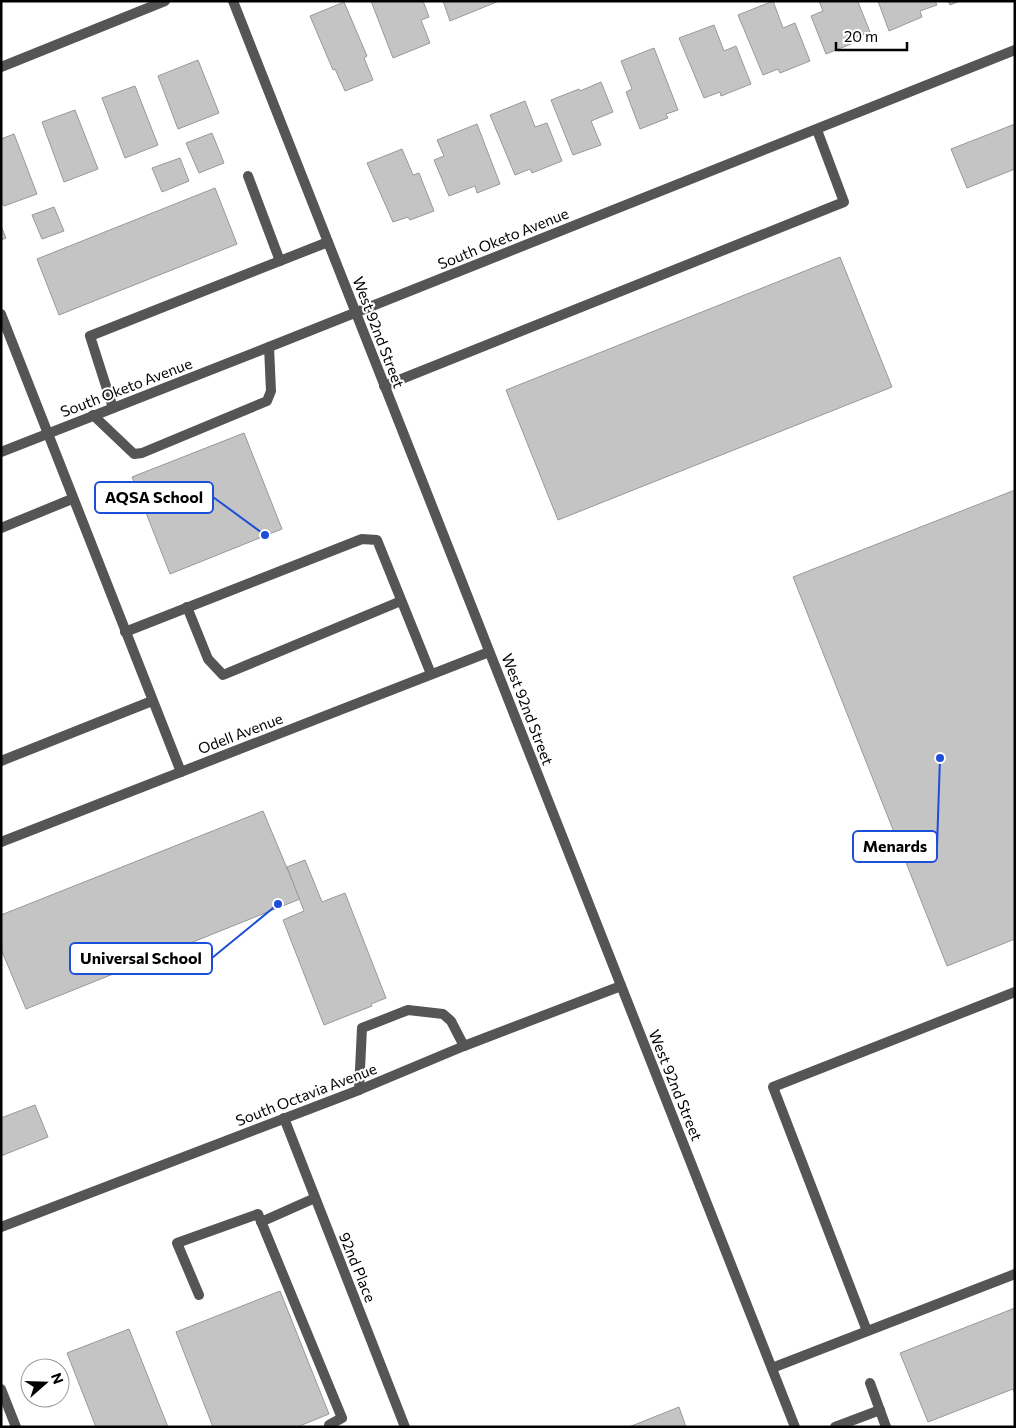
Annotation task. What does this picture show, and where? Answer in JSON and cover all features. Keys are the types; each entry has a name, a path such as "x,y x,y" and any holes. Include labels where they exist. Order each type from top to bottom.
{"street":[{"path":"1,67 165,1"},
{"name":"West 92nd Street","path":"233,1 795,1427"},
{"name":"South Oketo Avenue","path":"1,452 1015,50"},
{"path":"384,386 844,202 817,130"},
{"path":"248,176 280,261"},
{"path":"113,408 90,336 328,242"},
{"path":"1,314 72,499 181,772"},
{"path":"93,415 134,454 142,454 267,401 271,391 269,347"},
{"path":"1,528 72,499"},
{"path":"125,632 362,539 377,540 431,674"},
{"path":"187,607 208,659 224,675 401,601"},
{"name":"Odell Avenue","path":"2,838 181,772 489,652"},
{"path":"1,761 152,700"},
{"name":"South Octavia Avenue","path":"1,1227 360,1090 464,1046 621,986"},
{"path":"867,1332 773,1087 1015,992"},
{"path":"360,1090 362,1028 408,1010 443,1014 451,1021 464,1046"},
{"name":"92nd Place","path":"284,1118 405,1427"},
{"path":"261,1222 315,1198"},
{"path":"199,1295 178,1243 258,1214 342,1418 329,1425 329,1427"},
{"path":"772,1368 1015,1274"},
{"path":"870,1382 886,1427"},
{"path":"1,1389 16,1427"},
{"path":"835,1427 880,1410"}],"building":[{"path":"371,1 423,1 429,17 421,20 430,43 393,58"},
{"path":"443,1 499,1 450,21"},
{"path":"773,1 783,28 795,23 810,61 780,73 778,69 763,75 738,15"},
{"path":"819,1 859,1 870,32 854,38 856,42 826,54 811,16 823,11"},
{"path":"878,1 935,1 937,5 920,11 922,17 889,31"},
{"path":"948,1 960,1 950,5"},
{"path":"344,2 367,56 364,58 373,80 345,91 335,69 333,70 310,16"},
{"path":"714,25 724,51 736,46 751,84 721,96 720,92 704,98 679,38"},
{"path":"654,48 678,110 666,114 668,118 640,129 626,92 632,89 621,61"},
{"path":"198,60 219,113 178,129 158,76"},
{"path":"601,82 613,112 591,121 601,145 573,155 551,100"},
{"path":"135,86 158,145 125,158 102,98"},
{"path":"525,101 535,127 547,123 562,161 532,173 530,169 515,175 490,115"},
{"path":"75,110 98,169 64,182 42,122"},
{"path":"477,124 500,184 477,193 475,186 449,196 434,160 444,156 437,140"},
{"path":"1015,124 1015,169 967,188 951,149"},
{"path":"212,133 224,163 199,173 186,143"},
{"path":"14,134 37,194 4,206 1,200 1,139"},
{"path":"402,149 413,175 419,173 434,211 410,220 408,217 393,222 367,163"},
{"path":"180,158 189,181 162,192 152,168"},
{"path":"215,188 237,244 59,315 37,259"},
{"path":"54,207 64,231 42,239 32,215"},
{"path":"1,226 6,238 1,240"},
{"path":"840,257 892,387 558,520 506,390"},
{"path":"244,433 282,529 170,574 132,477"},
{"path":"1015,490 1015,939 947,966 793,577"},
{"path":"263,811 300,899 26,1009 1,949 1,915"},
{"path":"305,860 322,902 345,893 386,998 371,1004 372,1006 324,1025 283,920 304,911 287,867"},
{"path":"35,1105 48,1137 1,1156 1,1118"},
{"path":"280,1291 329,1414 297,1427 213,1427 176,1332"},
{"path":"1015,1308 1015,1394 1013,1389 928,1422 900,1353"},
{"path":"129,1329 168,1427 96,1427 67,1353"},
{"path":"679,1407 686,1427 629,1427"}],"place":[{"name":"AQSA School","path":"265,535"},
{"name":"Menards","path":"940,758"},
{"name":"Universal School","path":"278,904"}]}
